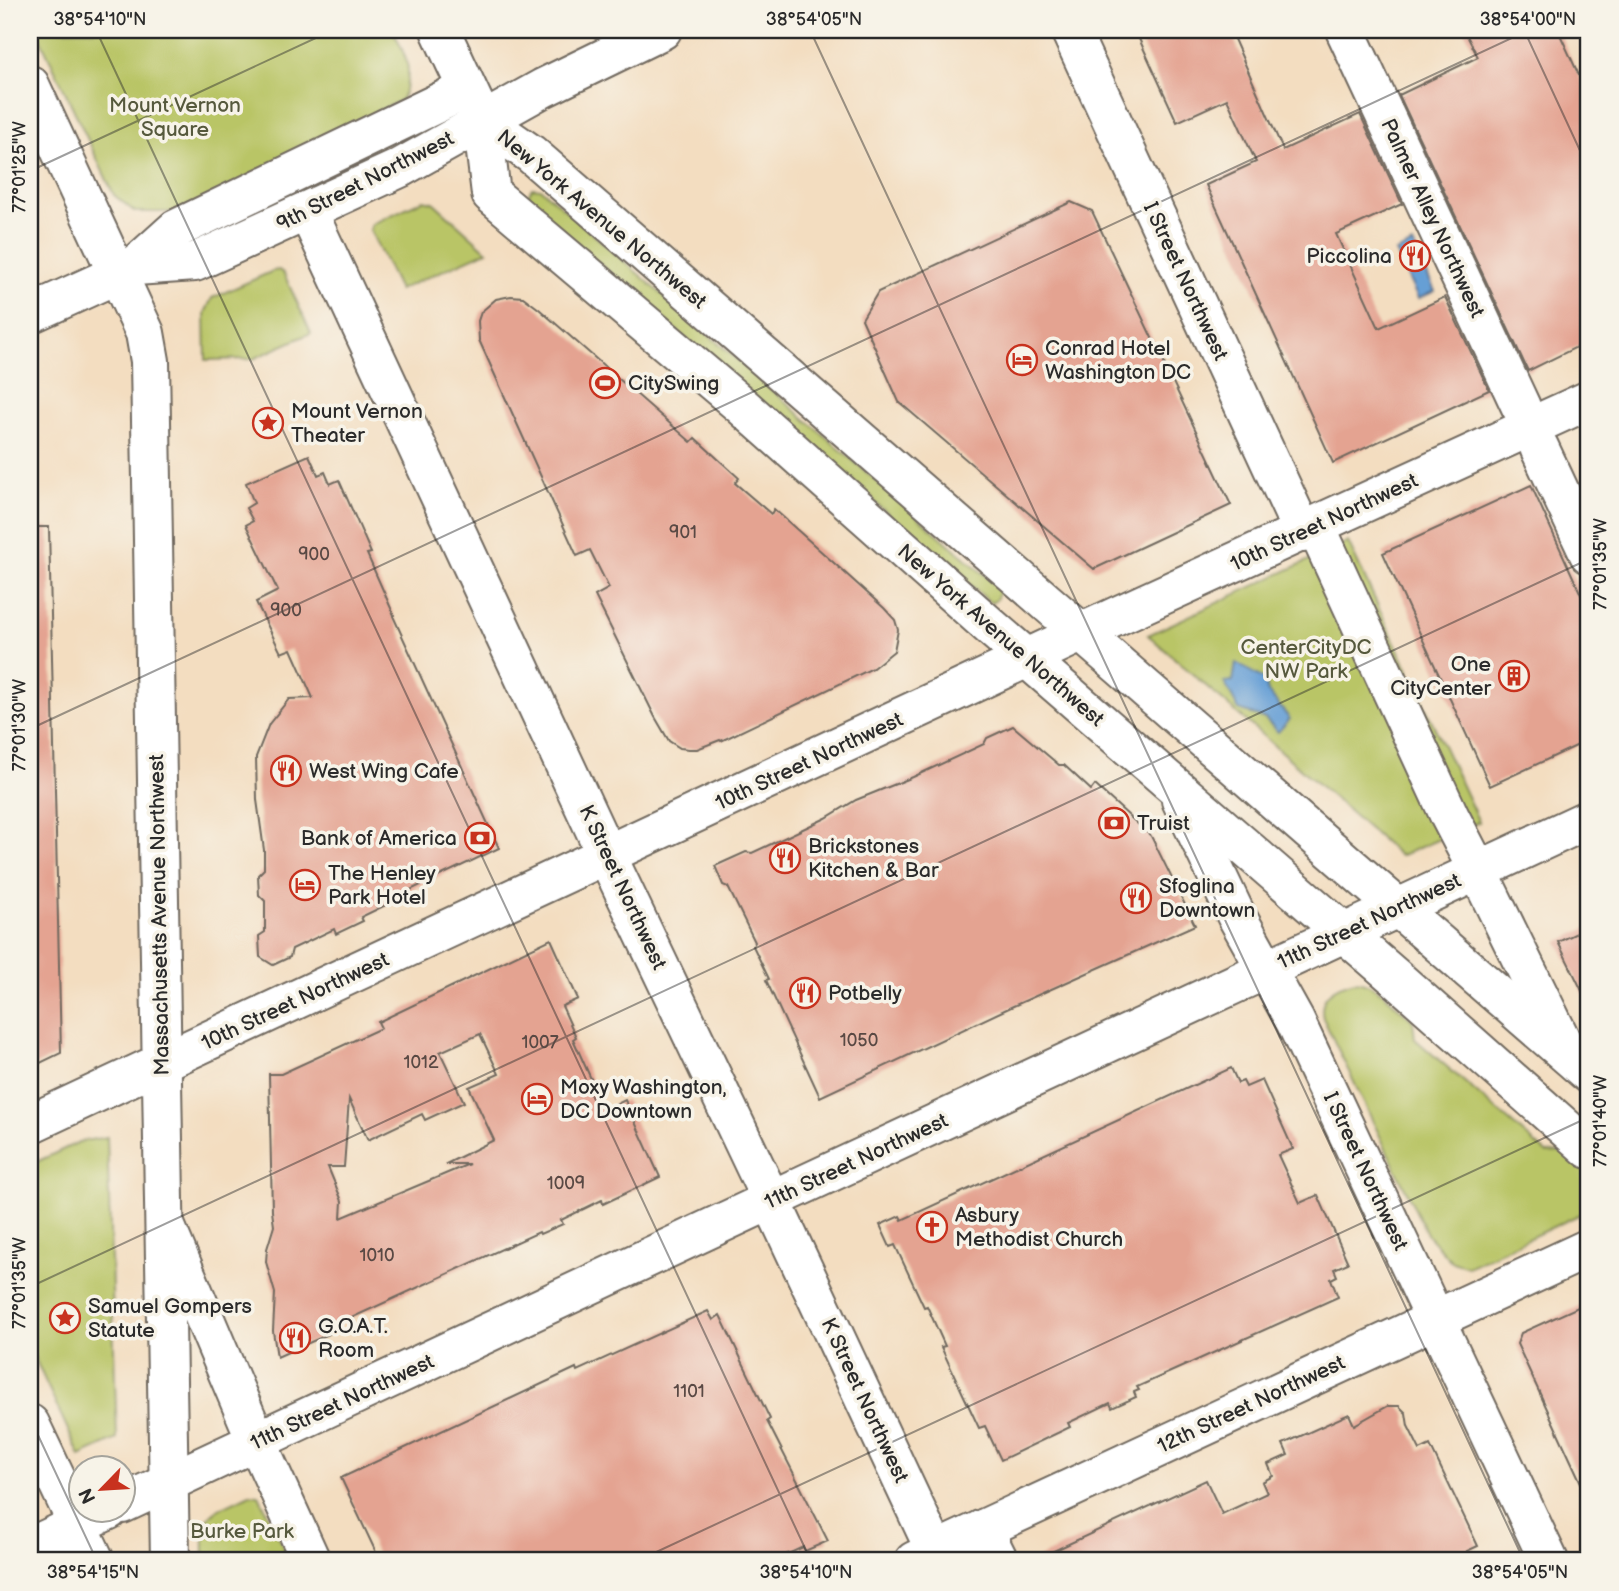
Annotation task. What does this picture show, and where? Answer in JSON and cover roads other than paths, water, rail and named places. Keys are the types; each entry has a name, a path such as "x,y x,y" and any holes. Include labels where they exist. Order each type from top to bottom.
{"main road":[{"path":"440,30 475,105"},
{"name":"9th Street Northwest","path":"30,314 127,270 176,229 475,105 543,88 662,30"},
{"name":"I Street Northwest","path":"1070,30 1309,530 1450,817 1579,1065"},
{"name":"Palmer Alley Northwest","path":"1345,30 1521,407"},
{"name":"Massachusetts Avenue Northwest","path":"30,85 127,270 145,333 149,361 170,1561"},
{"name":"9th Street Northwest","path":"127,270 195,262 308,212 400,168 475,105"},
{"name":"New York Avenue Northwest","path":"475,105 1579,1065"},
{"name":"New York Avenue Northwest","path":"475,105 491,194 742,406 1589,1149"},
{"name":"K Street Northwest","path":"308,212 607,856 771,1200 929,1558"},
{"name":"10th Street Northwest","path":"30,1124 1027,658 1589,400"},
{"path":"1539,447 1589,554"},
{"name":"I Street Northwest","path":"1174,786 1236,915 1295,1021 1549,1561"},
{"name":"11th Street Northwest","path":"136,1498 1589,819"},
{"path":"166,1227 257,1442 311,1561"},
{"name":"12th Street Northwest","path":"929,1558 991,1545 1436,1318 1589,1248"},
{"path":"30,1424 66,1478"},
{"path":"30,1547 80,1524"},
{"path":"93,1524 95,1561"}],"water":[{"path":"1413,244 1435,291 1418,299 1396,252"},
{"path":"1236,663 1265,680 1268,692 1290,719 1278,732 1265,719 1239,710 1224,682 1233,681"}],"place":[{"name":"Piccolina","path":"1415,256"},
{"name":"Conrad Hotel Washington DC","path":"1022,360"},
{"name":"CitySwing","path":"605,383"},
{"name":"Mount Vernon Theater","path":"268,423"},
{"name":"One CityCenter","path":"1514,676"},
{"name":"West Wing Cafe","path":"286,771"},
{"name":"Truist","path":"1114,823"},
{"name":"Bank of America","path":"480,838"},
{"name":"Brickstones Kitchen & Bar","path":"785,858"},
{"name":"The Henley Park Hotel","path":"305,885"},
{"name":"Sfoglina Downtown","path":"1136,898"},
{"name":"Potbelly","path":"805,993"},
{"name":"Moxy Washington, DC Downtown","path":"537,1099"},
{"name":"Asbury Methodist Church","path":"932,1227"},
{"name":"Samuel Gompers Statute","path":"65,1318"},
{"name":"G.O.A.T. Room","path":"295,1338"}],"park label":[{"name":"Mount Vernon Square","path":"175,117"},
{"name":"CenterCityDC NW Park","path":"1306,659"},
{"name":"Burke Park","path":"242,1531"}]}
